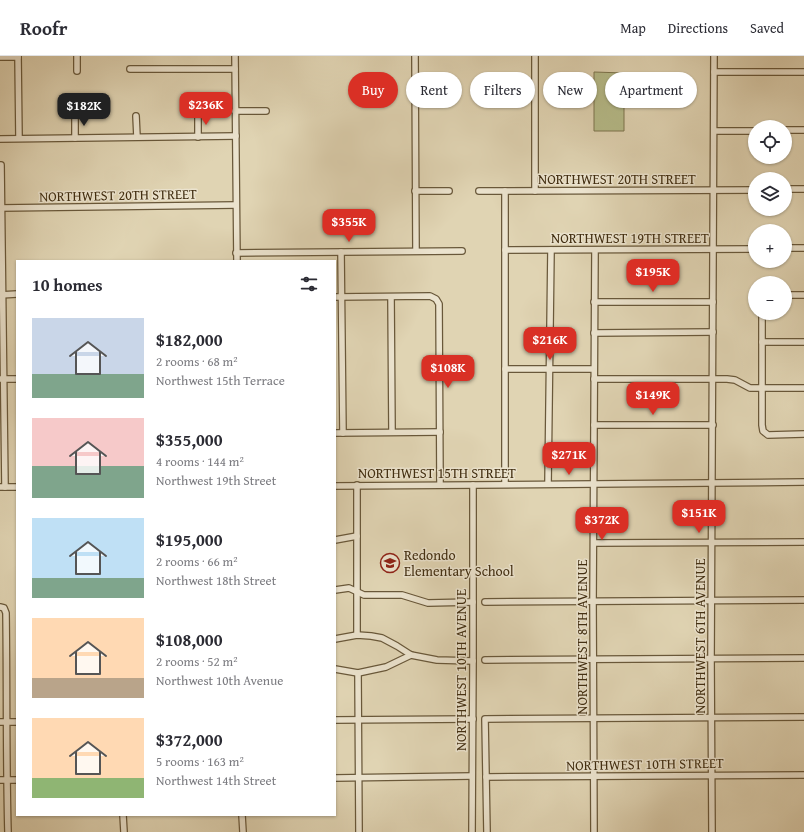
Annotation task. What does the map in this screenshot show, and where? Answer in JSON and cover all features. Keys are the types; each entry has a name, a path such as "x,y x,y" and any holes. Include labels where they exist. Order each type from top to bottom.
{"street":[{"path":"0,57 18,56 19,138"},
{"path":"77,56 77,71"},
{"path":"235,56 236,260"},
{"path":"415,56 416,251"},
{"path":"534,191 535,56"},
{"name":"NORTHWEST 6TH AVENUE","path":"712,832 711,658 714,56"},
{"path":"130,69 235,69"},
{"path":"714,72 804,72"},
{"path":"235,111 266,111"},
{"path":"198,115 198,137"},
{"path":"75,116 75,138"},
{"path":"136,116 136,137"},
{"path":"792,130 804,130"},
{"path":"714,131 748,131"},
{"path":"0,139 236,136"},
{"path":"1,165 2,487 16,487"},
{"path":"792,189 804,189"},
{"path":"415,190 449,191"},
{"name":"NORTHWEST 20TH STREET","path":"479,191 748,190"},
{"path":"505,191 505,484"},
{"name":"NORTHWEST 20TH STREET","path":"0,208 236,205"},
{"name":"NORTHWEST 19TH STREET","path":"505,250 748,248"},
{"path":"792,248 804,248"},
{"path":"548,484 551,250"},
{"name":"NORTHWEST 8TH AVENUE","path":"594,250 594,832"},
{"path":"236,253 462,251"},
{"path":"341,252 343,433"},
{"path":"1,294 16,294"},
{"path":"792,295 804,295"},
{"path":"336,297 430,296 436,299 439,304 440,484"},
{"path":"391,297 392,432"},
{"path":"594,302 713,302"},
{"path":"762,320 763,431 768,434 804,434"},
{"path":"594,333 713,332"},
{"path":"762,342 804,342"},
{"path":"506,369 594,369"},
{"path":"594,379 713,378 735,380 750,388 804,388"},
{"path":"2,379 16,379"},
{"path":"594,425 713,425"},
{"path":"336,433 440,432"},
{"name":"NORTHWEST 15TH STREET","path":"336,486 804,482"},
{"path":"357,485 357,635"},
{"name":"NORTHWEST 10TH AVENUE","path":"472,832 473,485"},
{"path":"336,540 357,536"},
{"path":"594,543 804,542"},
{"path":"336,590 349,588 364,594 402,595 428,603 473,602"},
{"path":"485,602 804,600"},
{"path":"2,608 6,613 8,832"},
{"path":"336,639 357,635 382,638 411,655 437,660 473,661"},
{"path":"336,668 358,673 386,667 411,655"},
{"path":"485,660 804,658"},
{"path":"0,663 7,663"},
{"path":"358,673 359,832"},
{"path":"487,832 486,719 804,717"},
{"path":"336,720 472,718"},
{"path":"0,722 16,722"},
{"name":"NORTHWEST 10TH STREET","path":"486,777 804,775"},
{"path":"336,778 472,776"},
{"path":"0,780 16,780"},
{"path":"123,816 124,832"},
{"path":"242,816 243,832"}],"green space":[{"path":"597,72 605,72 605,108 624,108 624,131 594,131 594,108 597,108"}],"place":[{"name":"Redondo Elementary School","path":"390,563"}]}
